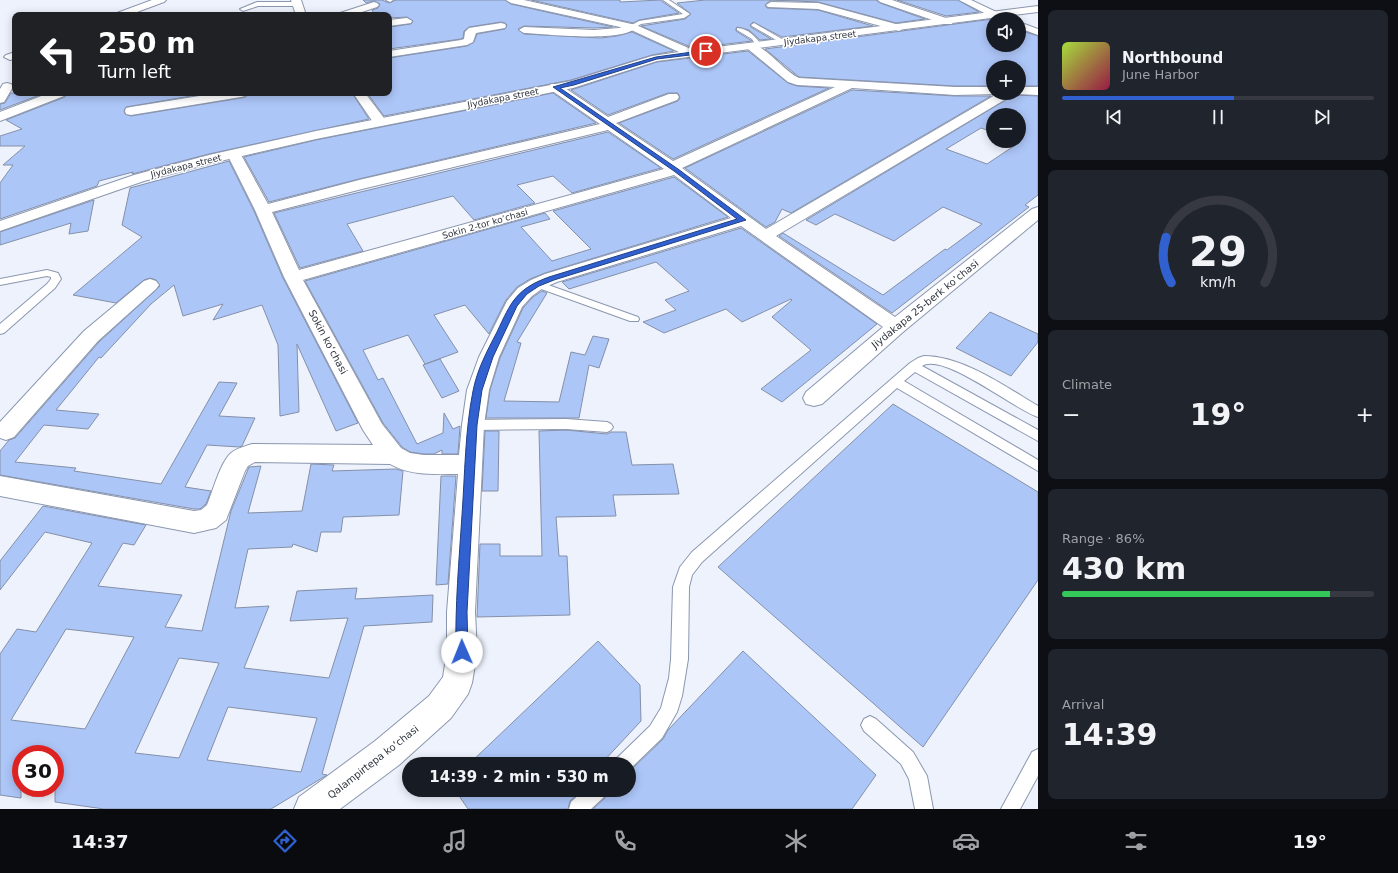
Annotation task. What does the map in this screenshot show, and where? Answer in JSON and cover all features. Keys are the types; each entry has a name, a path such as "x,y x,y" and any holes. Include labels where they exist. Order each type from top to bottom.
{"street":[{"path":"128,12 161,0"},
{"path":"511,0 632,27 690,53"},
{"path":"883,0 948,22"},
{"path":"964,0 989,12"},
{"path":"297,2 299,12"},
{"path":"352,12 374,5"},
{"path":"771,5 818,6 899,28"},
{"name":"Jiydakapa street","path":"1024,12 1038,9"},
{"name":"Jiydakapa street","path":"0,226 139,178 234,154 380,122 572,84 656,58 986,18"},
{"path":"392,22 407,20"},
{"path":"392,54 463,43 470,39 470,32 473,30 501,26"},
{"path":"524,30 612,33 632,27"},
{"path":"1026,28 1038,32"},
{"path":"755,46 793,80 986,91"},
{"name":"Sokin 2-tor koʼchasi","path":"294,277 674,169 853,84"},
{"path":"0,99 7,87"},
{"path":"555,87 674,169 742,220 896,327"},
{"path":"1026,91 1038,91"},
{"path":"0,117 52,96"},
{"path":"131,111 223,96"},
{"path":"361,96 380,122"},
{"path":"263,210 609,124 673,97"},
{"path":"765,236 995,100"},
{"name":"Sokin koʻchasi","path":"234,154 263,210 294,277 374,430 393,455 406,462 424,465 471,464"},
{"name":"Jiydakapa 25-berk koʼchasi","path":"814,398 896,327 1038,212"},
{"name":"Qalampirtepa koʻchasi","path":"311,809 388,753 440,707 457,683 462,652 461,612 473,425 478,390 488,357 514,306 524,292 537,284 742,220"},
{"path":"2,427 92,336 150,284"},
{"path":"0,486 194,522 207,520 217,512 234,467 240,459 252,453 393,455"}],"lane":[{"path":"632,27 639,23 684,16 687,14 666,0"},
{"path":"243,9 257,4 297,2"},
{"path":"754,25 785,43"},
{"path":"739,29 754,38 755,46"},
{"path":"0,282 47,273 55,275 56,279 51,286 0,330"},
{"path":"537,284 634,319"},
{"path":"630,757 659,727 671,705 676,688 681,587 685,572 697,557 914,366 924,360 934,360 952,365 1038,412"},
{"path":"914,366 1038,436"},
{"path":"896,382 1038,466"},
{"path":"473,425 566,424 607,427"},
{"path":"870,725 907,758 918,776 924,809"},
{"path":"1010,809 1038,758"},
{"path":"578,809 590,797"}],"building":[{"path":"363,0 382,0 389,3 396,0 505,0 511,4 613,27 594,28 524,26 518,29 524,34 601,38 632,32 674,51 652,55 571,80 384,116 369,96 392,96 392,58 467,46 474,42 477,34 505,29 507,25 501,22 469,27 464,31 463,38 461,39 392,49 392,27 411,24 413,21 407,17 392,18 392,12 373,12 372,10 378,8 380,4 374,1 366,3"},
{"path":"531,0 620,0 620,2 660,0 679,13 639,20 633,23"},
{"path":"705,0 771,0 765,5 767,8 818,10 873,26 782,37 753,22 750,25 751,27 771,39 760,40 749,30 737,27 736,31 752,41 693,48 641,26 685,19 691,14 677,3"},
{"path":"771,0 876,0 880,3 925,19 896,23 818,2"},
{"path":"897,0 958,0 979,12 946,16"},
{"path":"986,20 986,52 1026,52 1026,32 1038,36 1038,86 1026,86 1026,60 986,60 986,86 955,86 799,77 765,49"},
{"path":"748,51 788,83 797,86 829,88 673,159 619,123 678,101 680,98 678,93 668,93 608,115 571,90 657,62"},
{"path":"852,90 955,96 986,96 986,99 791,213 782,209 775,222 766,227 685,168"},
{"path":"11,93 12,96 37,96 0,110 0,104 5,103"},
{"path":"553,93 596,123 359,179 269,202 244,157 316,140"},
{"path":"191,96 126,107 124,111 125,114 131,116 246,96 354,96 369,119 209,154 99,181 97,186 0,219 0,183 13,165 3,165 25,146 0,146 0,136 22,129 6,120 65,97"},
{"path":"1026,96 1038,96 1038,195 1025,205 1029,207 892,313 779,236 783,233 883,295 945,249 947,250 982,224 943,207 894,241 835,214 816,225 806,220 986,112 986,130 981,128 946,149 987,164 1011,148 1026,148 1026,108 992,108 1006,100 1026,100"},
{"path":"608,132 661,168 572,193 553,176 517,185 535,203 474,220 453,196 347,224 363,251 300,268 274,213"},
{"path":"229,161 254,211 283,278 358,423 336,431 297,344 299,412 280,416 278,345 262,305 213,320 223,304 183,316 174,285 151,304 101,358 99,357 56,410 99,414 88,429 44,425 15,462 76,468 74,471 161,484 219,382 237,383 219,416 255,418 242,446 207,445 185,487 211,491 206,504 200,509 194,509 0,475 0,451 9,440 15,438 99,342 160,286 156,280 150,278 144,280 116,303 73,295 142,237 122,225 130,188"},
{"path":"674,177 728,217 545,273 530,279 517,287 506,300 489,334 465,305 434,315 458,352 425,364 408,335 363,350 378,380 383,378 417,444 443,433 444,413 453,429 460,426 458,454 442,454 442,450 434,454 424,454 410,452 402,447 383,423 305,281 545,213 550,219 521,227 552,261 591,249 553,211"},
{"path":"94,200 88,231 69,234 71,223 0,245 0,232"},
{"path":"741,228 877,324 782,402 761,389 811,350 772,317 792,300 791,299 742,322 726,309 664,333 643,322 676,310 665,300 689,291 656,262 569,289 562,282"},
{"path":"542,291 547,293 517,342 521,343 504,401 559,402 571,352 585,355 593,336 609,339 599,368 589,365 579,418 486,418 490,390 500,358 523,308 533,297"},
{"path":"990,312 1038,334 1038,342 1011,376 956,348"},
{"path":"440,359 459,391 442,398 423,365"},
{"path":"893,404 1038,492 1038,580 923,747 718,567"},
{"path":"566,430 607,434 611,432 626,432 632,465 673,464 679,494 613,495 616,516 556,517 559,556 567,556 570,615 477,617 480,544 500,544 500,556 542,556 539,431"},
{"path":"485,431 499,431 498,491 482,491"},
{"path":"311,464 334,465 332,471 396,469 403,471 399,515 343,517 341,532 321,532 317,552 293,544 292,547 248,549 235,608 269,606 244,668 329,678 348,618 290,621 297,591 357,588 355,599 433,595 432,622 364,626 322,774 327,775 271,809 104,809 55,802 55,797 64,797 64,745 12,745 12,797 0,795 0,654 17,629 36,632 92,543 45,532 0,590 0,561 43,506 146,525 134,545 123,543 98,586 182,595 165,627 202,631 231,511 249,467 261,466 248,513 302,511","holes":["66,629 134,637 85,729 11,720","179,658 219,663 179,758 135,753","228,707 317,718 301,772 207,760"]},
{"path":"441,476 456,476 448,584 436,585"},
{"path":"598,641 640,685 641,721 608,757 476,757"},
{"path":"743,651 876,775 852,809 593,809 605,797 636,797 636,765 663,739 668,730"},
{"path":"460,797 574,797 570,801 568,809 468,809"}],"route":[{"path":"462,652 461,612 473,425 478,390 488,357 514,306 524,292 551,278 742,220 676,170 555,87 572,84 656,58 706,51"}]}
